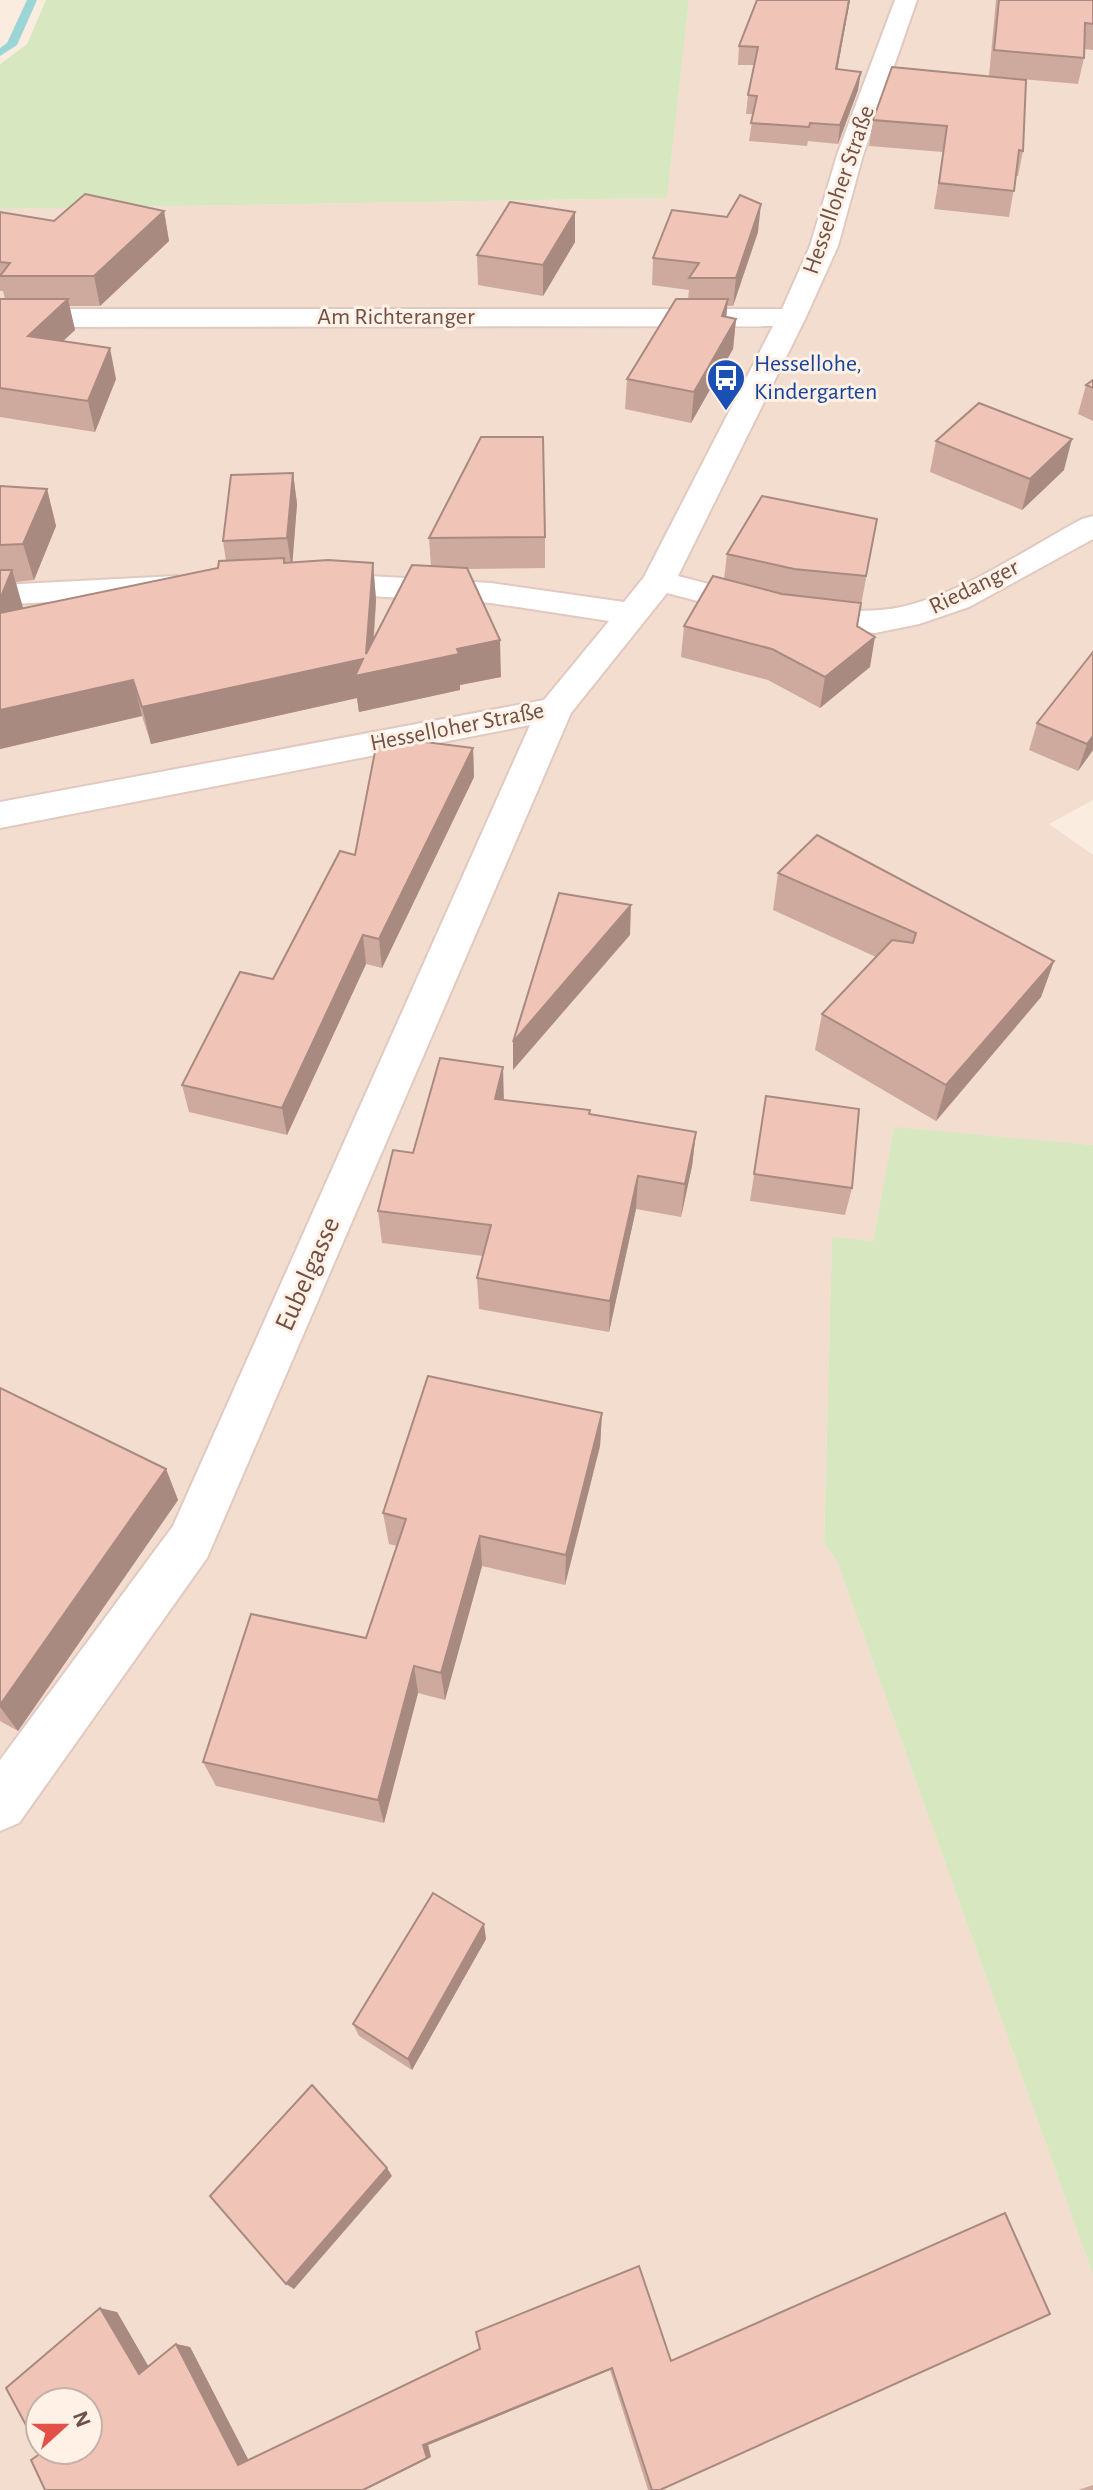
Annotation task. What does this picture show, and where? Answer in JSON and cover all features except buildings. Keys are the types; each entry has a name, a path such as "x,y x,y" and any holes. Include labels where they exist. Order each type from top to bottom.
{"street":[{"name":"Hesselloher Straße","path":"0,815 555,709 659,581 792,317 824,246 850,155 906,0"},
{"name":"Am Richteranger","path":"0,318 792,317"},
{"name":"Riedanger","path":"659,581 778,612 875,622 907,617 957,600 1093,526"},
{"path":"291,582 491,593 632,614"},
{"path":"0,595 212,585"},
{"name":"Eubelgasse","path":"0,1804 190,1542 555,709"}],"shaded area":[{"path":"689,0 1093,0 1093,800 1049,824 1093,855 1093,1145 894,1128 873,1241 832,1238 824,1543 837,1561 1093,2275 1093,2490 0,2490 0,209 667,198"}],"green space":[{"path":"46,0 689,0 667,198 0,209 0,64 27,44"},
{"path":"894,1127 1093,1145 1093,2275 837,1561 824,1543 832,1237 873,1241"}],"waterway":[{"path":"0,53 12,45 32,0"}],"place":[{"name":"Hessellohe, Kindergarten","path":"726,412"}]}
